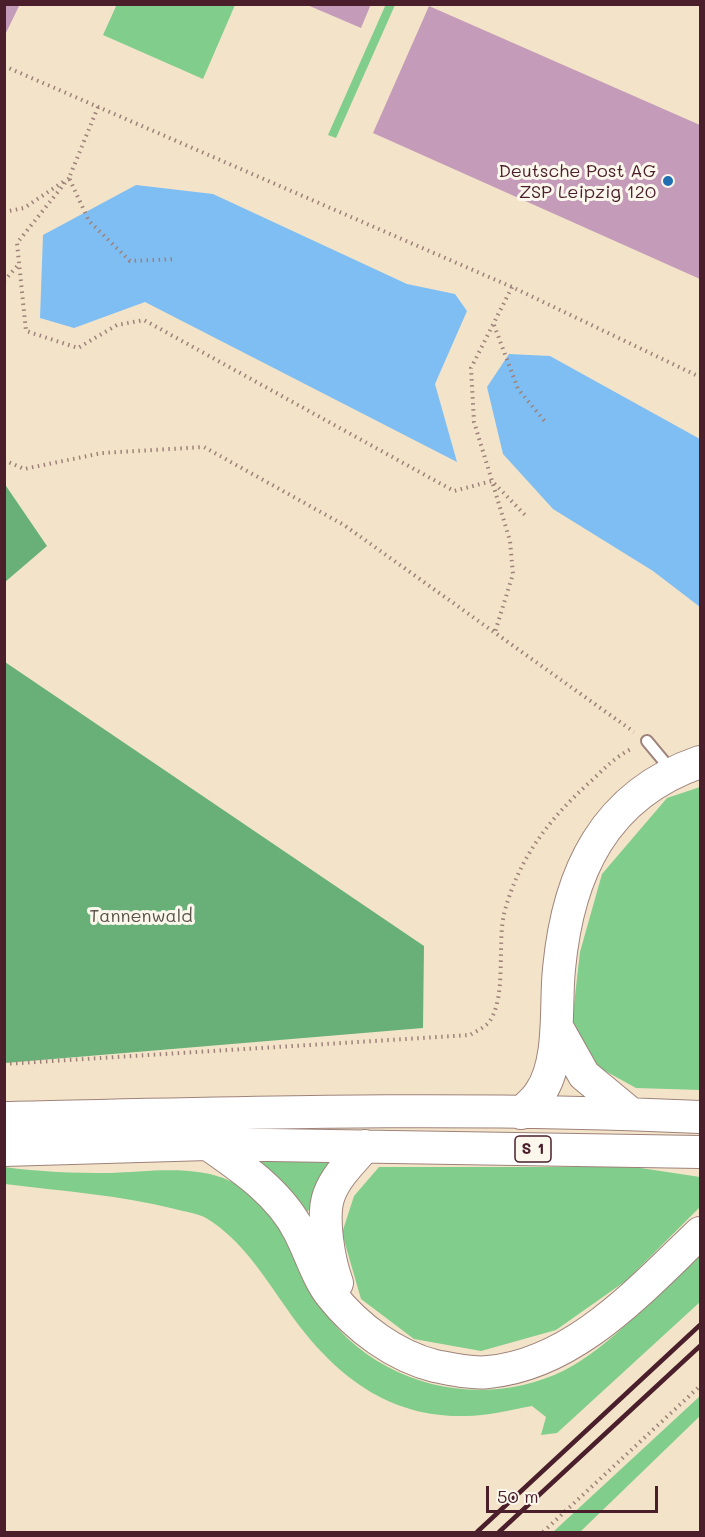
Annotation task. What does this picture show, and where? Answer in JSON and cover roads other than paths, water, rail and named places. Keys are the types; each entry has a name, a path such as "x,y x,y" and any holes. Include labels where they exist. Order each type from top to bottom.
{"main road":[{"path":"521,1113 540,1093 549,1071 557,1027 558,970 566,916 582,865 618,813 648,787 686,767"},
{"path":"557,1027 584,1075 630,1113"},
{"name":"S 1","path":"4,1118 300,1112 630,1113 700,1117"},
{"path":"208,1144 258,1181 285,1209 331,1295 348,1312 395,1351 424,1363 453,1370 487,1373 517,1367 548,1356 585,1334 625,1303 700,1233"},
{"name":"S 1","path":"4,1150 208,1144 700,1152"},
{"path":"348,1312 330,1265 327,1234 328,1197 338,1177 365,1146"}],"lane":[{"path":"647,741 686,767"}],"water":[{"path":"136,185 213,194 407,284 455,294 467,311 435,384 457,462 145,302 74,328 40,318 43,235"},
{"path":"509,354 550,356 700,439 700,607 653,571 553,509 503,454 487,387"}],"railway":[{"path":"477,1532 700,1325"},
{"path":"499,1532 700,1346"}],"place":[{"name":"Deutsche Post AG ZSP Leipzig 120","path":"668,181"}],"park label":[{"name":"Tannenwald","path":"141,916"}]}
